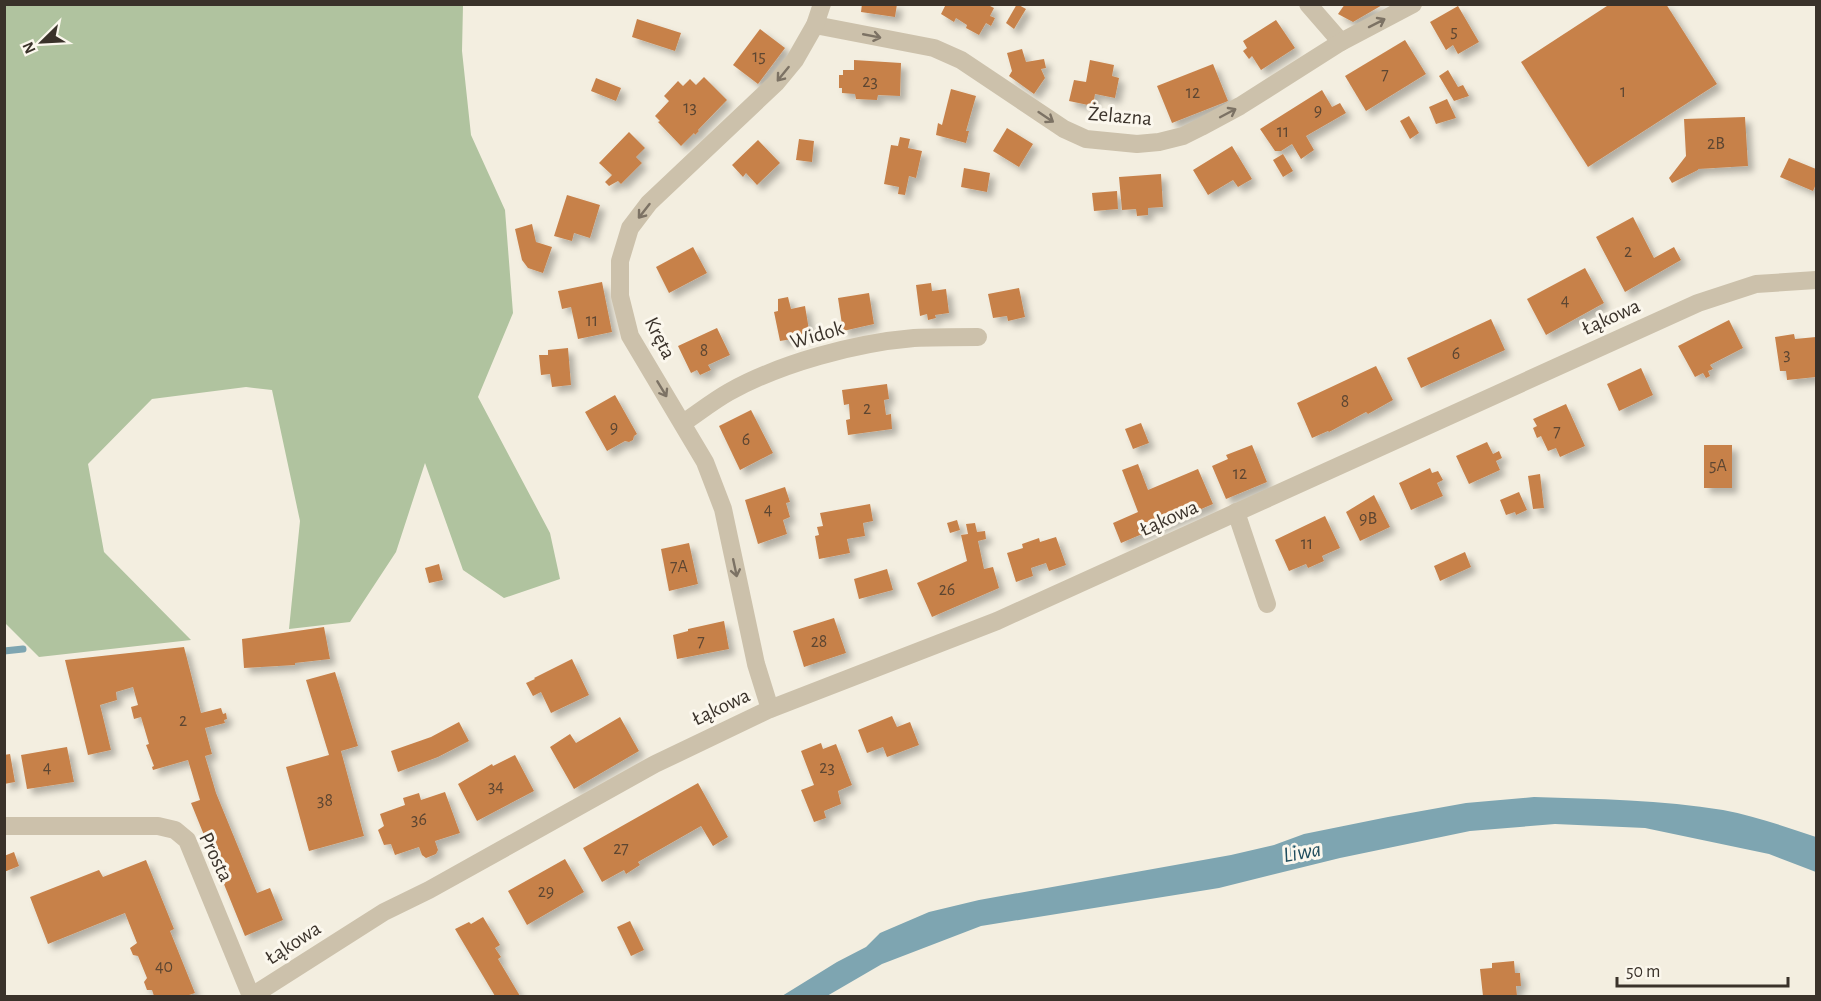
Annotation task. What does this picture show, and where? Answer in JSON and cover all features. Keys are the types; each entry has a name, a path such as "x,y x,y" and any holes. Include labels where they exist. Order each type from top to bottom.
{"street":[{"name":"Kręta","path":"770,709 756,664 723,509 705,462 630,336 620,297 620,261 630,228 649,203 776,83 795,60 815,25 822,4"},
{"path":"1308,4 1341,42"},
{"name":"Żelazna","path":"815,25 934,48 961,60 1064,129 1086,139 1137,144 1159,142 1183,136 1201,128 1341,42 1413,4"},
{"name":"Łąkowa","path":"252,996 384,912 429,890 655,764 770,709 997,621 1698,303 1756,284 1816,280"},
{"name":"Widok","path":"683,423 728,392 832,352 914,338 978,337"},
{"path":"1236,512 1267,604"},
{"name":"Prosta","path":"4,826 158,826 175,830 187,840 252,996"}],"green space":[{"path":"4,5 463,5 462,51 471,135 505,210 513,313 478,397 550,533 560,579 504,598 463,570 425,463 396,552 350,622 289,629 300,521 272,390 246,387 152,399 88,464 104,552 191,640 39,657 5,623"}],"water":[{"name":"Liwa","path":"1534,797 1677,804 1747,815 1816,837 1816,872 1769,854 1645,828 1555,824 1470,831 1340,858 1219,888 981,926 882,964 827,996 782,996 866,947 880,933 929,912 979,900 1231,855 1274,845 1304,834 1388,817 1466,803"}],"building":[{"path":"862,4 897,4 895,17 861,12"},
{"path":"946,4 986,4 994,8 990,16 995,18 991,26 986,23 979,35 966,28 967,25 956,18 954,22 941,14"},
{"path":"1017,4 1026,9 1014,29 1006,23"},
{"path":"1345,4 1384,4 1353,22 1338,14"},
{"path":"1610,4 1666,4 1717,84 1588,167 1521,62"},
{"path":"1458,6 1479,42 1458,54 1453,45 1446,50 1430,22"},
{"path":"637,19 681,33 675,51 632,37"},
{"path":"1276,20 1295,48 1261,70 1252,56 1249,59 1243,51 1247,48 1243,41"},
{"path":"760,29 785,48 758,84 733,65"},
{"path":"1405,40 1426,74 1366,111 1345,76"},
{"path":"1022,49 1026,62 1044,59 1046,68 1041,69 1045,78 1034,94 1009,76 1012,71 1007,53"},
{"path":"854,60 901,63 900,96 878,95 877,100 856,99 855,94 842,93 842,88 839,88 839,75 843,75 843,70 854,70"},
{"path":"1090,60 1114,65 1112,76 1119,78 1115,98 1095,94 1093,106 1069,101 1074,80 1086,82"},
{"path":"1213,64 1228,101 1172,123 1157,86"},
{"path":"1448,70 1458,87 1463,85 1469,96 1454,101 1439,76"},
{"path":"704,77 727,100 695,135 694,133 681,146 655,116 669,101 664,96 678,81 683,86 690,79 696,85"},
{"path":"596,78 621,88 616,101 591,91"},
{"path":"951,89 976,96 966,131 969,131 966,143 936,135 938,123 942,125"},
{"path":"1322,90 1332,107 1340,103 1346,113 1306,136 1314,150 1301,159 1292,144 1281,151 1275,151 1260,129"},
{"path":"1447,99 1456,118 1436,124 1429,107"},
{"path":"1409,116 1419,133 1410,139 1400,121"},
{"path":"1745,117 1748,166 1698,169 1672,183 1669,178 1686,156 1684,119"},
{"path":"1007,128 1033,144 1019,167 993,151"},
{"path":"629,132 645,148 636,157 642,163 621,184 618,181 609,186 605,182 612,175 599,163"},
{"path":"900,137 910,139 908,148 922,151 916,178 909,176 905,195 898,194 899,187 884,184 891,145 898,146"},
{"path":"799,139 814,141 812,162 796,160"},
{"path":"758,140 780,163 757,185 746,173 743,177 732,165"},
{"path":"1232,146 1252,179 1238,187 1233,180 1208,195 1193,170"},
{"path":"1283,154 1293,171 1283,177 1273,160"},
{"path":"1789,158 1816,169 1816,184 1813,191 1780,177"},
{"path":"964,168 990,173 987,192 961,187"},
{"path":"1161,174 1163,207 1148,208 1148,215 1137,216 1136,209 1122,210 1119,177"},
{"path":"1117,191 1118,209 1094,211 1092,193"},
{"path":"567,195 600,205 590,238 574,233 572,241 554,236"},
{"path":"1633,217 1654,258 1674,247 1681,260 1625,292 1596,237"},
{"path":"532,224 536,242 552,247 543,273 528,268 522,260 515,229"},
{"path":"693,247 707,273 669,293 656,267"},
{"path":"1585,268 1604,303 1546,335 1527,299"},
{"path":"602,282 612,332 578,339 571,307 562,309 558,291"},
{"path":"931,283 932,291 946,289 949,313 935,315 936,318 928,320 927,314 920,316 916,285"},
{"path":"1019,288 1025,317 1008,321 1007,316 993,318 988,294"},
{"path":"869,293 874,324 843,331 838,298"},
{"path":"788,297 791,309 805,306 810,336 780,341 774,312 778,311 778,299"},
{"path":"1491,319 1505,350 1421,388 1407,358"},
{"path":"1729,320 1743,348 1710,365 1713,369 1708,371 1710,376 1706,378 1703,373 1695,377 1678,346"},
{"path":"717,328 730,355 708,365 711,370 700,375 697,370 691,373 678,346"},
{"path":"1794,334 1795,339 1816,337 1816,377 1787,380 1786,371 1780,371 1775,337"},
{"path":"568,348 571,385 552,387 550,374 541,375 539,355 548,355 548,350"},
{"path":"1376,366 1393,400 1368,414 1366,412 1329,432 1312,438 1297,403"},
{"path":"1641,368 1653,395 1619,411 1607,384"},
{"path":"887,384 889,399 884,400 886,415 891,414 892,429 848,435 846,420 850,419 849,404 844,405 842,390"},
{"path":"615,395 637,434 633,440 625,441 607,451 585,412"},
{"path":"1566,404 1585,446 1560,457 1556,448 1548,451 1541,436 1537,438 1533,428 1537,426 1533,419"},
{"path":"751,410 773,453 740,470 719,426"},
{"path":"1141,423 1149,443 1133,449 1125,429"},
{"path":"1487,442 1493,454 1499,451 1502,458 1496,461 1500,470 1469,484 1456,456"},
{"path":"1252,445 1267,482 1226,499 1212,466 1228,459 1226,455"},
{"path":"1704,445 1732,445 1732,488 1704,488"},
{"path":"1138,464 1148,490 1198,469 1213,504 1121,543 1113,523 1138,512 1122,470"},
{"path":"1430,468 1432,473 1438,471 1443,480 1437,483 1443,496 1411,510 1399,483"},
{"path":"1540,474 1544,508 1533,509 1528,476"},
{"path":"785,487 790,502 786,503 790,517 783,520 787,534 758,544 745,500"},
{"path":"1519,492 1527,510 1516,515 1515,512 1506,515 1500,500"},
{"path":"1374,495 1390,527 1360,541 1346,512"},
{"path":"870,504 873,521 863,523 865,536 847,539 850,553 819,559 815,536 819,535 817,527 823,526 820,513"},
{"path":"1325,516 1340,548 1322,556 1324,561 1308,568 1306,564 1289,571 1275,540"},
{"path":"957,520 960,530 950,533 947,523"},
{"path":"975,523 977,532 985,531 986,539 978,541 984,569 993,567 999,588 932,617 917,583 967,561 961,535 968,534 966,524"},
{"path":"1056,537 1066,565 1049,571 1046,563 1031,568 1033,576 1016,582 1007,553 1023,548 1022,544 1039,538 1040,542"},
{"path":"689,543 698,584 669,591 661,549"},
{"path":"1465,552 1471,567 1440,581 1434,566"},
{"path":"439,564 443,580 429,583 425,568"},
{"path":"887,569 893,590 859,599 854,579"},
{"path":"834,618 846,653 804,667 793,631"},
{"path":"724,621 729,649 677,659 673,635 688,631 688,629"},
{"path":"324,627 330,659 295,663 295,665 244,668 242,639"},
{"path":"184,647 201,713 221,708 223,714 226,713 225,723 205,728 212,754 205,756 216,793 257,893 270,888 283,920 245,936 191,803 200,800 188,760 153,770 154,766 146,745 149,744 141,717 134,719 131,707 138,705 133,687 116,692 117,700 100,705 111,750 88,755 65,660"},
{"path":"572,659 589,695 551,713 541,692 533,696 526,683"},
{"path":"335,672 358,746 341,751 364,836 309,851 286,767 329,755 306,680"},
{"path":"892,716 897,727 910,722 919,745 887,757 883,747 867,753 858,730"},
{"path":"620,717 639,751 574,789 550,747 570,734 576,743"},
{"path":"459,722 469,741 438,757 398,772 391,751 431,737"},
{"path":"821,743 823,749 836,744 852,785 838,791 841,804 824,811 826,818 814,822 801,790 814,785 801,751"},
{"path":"67,747 74,782 27,789 21,755"},
{"path":"10,754 15,782 4,784 4,755"},
{"path":"515,755 534,791 477,821 458,784 492,764 493,766"},
{"path":"698,783 728,837 713,846 701,826 638,862 640,865 626,874 624,870 602,882 583,848"},
{"path":"445,792 460,833 435,841 438,850 436,854 426,858 419,847 395,855 391,844 384,845 378,830 384,826 380,814 405,805 403,798 419,793 421,800"},
{"path":"14,852 19,866 4,872 4,856"},
{"path":"565,859 584,892 527,925 508,891"},
{"path":"146,860 174,929 170,931 195,993 186,996 154,996 152,990 147,990 144,982 147,978 138,956 133,955 130,948 137,943 125,913 48,944 30,897 99,870 103,877"},
{"path":"483,917 500,945 495,948 501,957 498,959 520,996 495,996 455,929"},
{"path":"630,921 644,950 631,956 617,927"},
{"path":"1514,961 1515,973 1520,973 1521,986 1516,986 1517,996 1483,996 1480,969 1492,968 1492,963"}],"waterway":[{"path":"4,651 23,649"}]}
